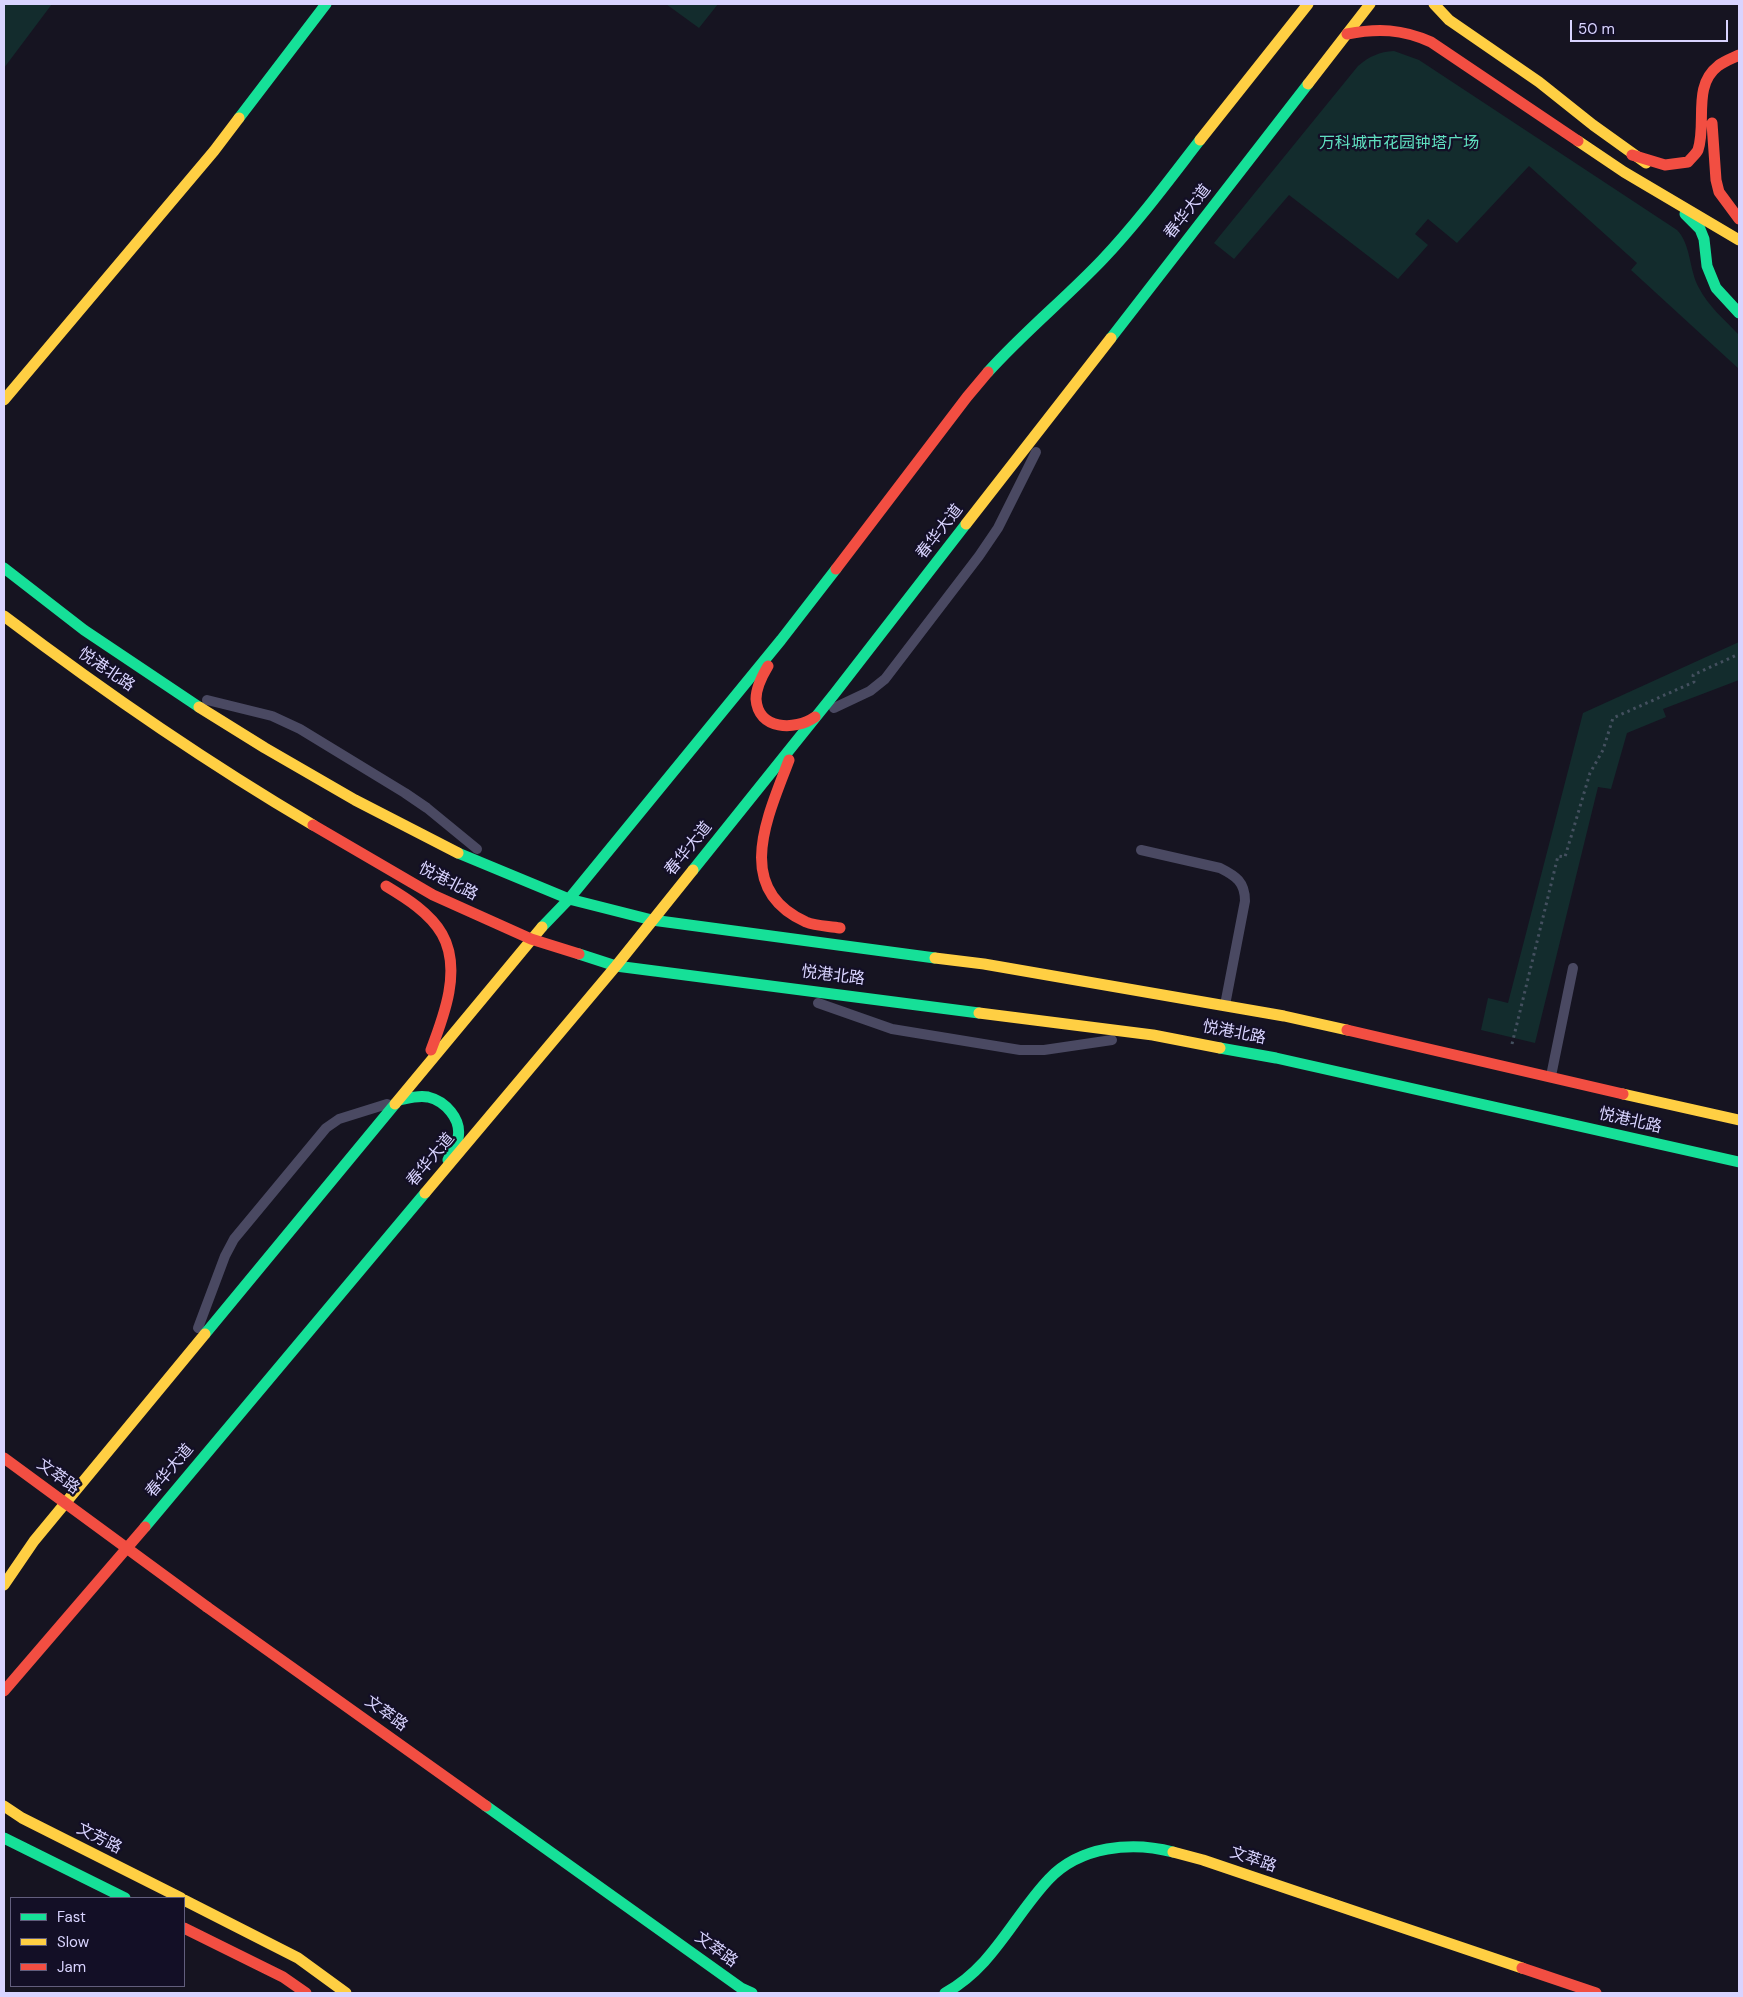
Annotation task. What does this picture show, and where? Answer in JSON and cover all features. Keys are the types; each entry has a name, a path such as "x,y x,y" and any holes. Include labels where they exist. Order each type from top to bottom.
{"main road":[{"path":"4,400 214,151 326,4"},
{"path":"4,1585 34,1541 531,939 569,899 781,640 967,397 1007,351 1103,259 1145,210 1308,4"},
{"name":"春华大道","path":"4,1691 102,1578 616,966 815,717 1370,4"},
{"path":"1434,4 1449,20 1539,82 1632,155 1666,176"},
{"path":"1347,34 1372,29 1391,29 1411,33 1431,42 1624,172 1739,240"},
{"path":"1632,155 1659,164 1672,165 1694,157 1699,149 1701,139 1701,100 1704,85 1716,66 1735,56"},
{"path":"1735,56 1716,80 1711,91 1710,102 1716,180 1719,192 1739,220"},
{"path":"1667,198 1700,229 1704,239 1710,276 1716,288 1739,313"},
{"path":"1715,206 1739,220"},
{"name":"悦港北路","path":"4,568 84,630 174,692 265,748 355,800 452,850 569,899 652,920 984,964 1284,1016 1739,1120"},
{"name":"悦港北路","path":"4,616 58,657 243,784 433,895 531,939 616,966 768,984 1153,1035 1276,1058 1739,1162"},
{"path":"781,640 759,682 756,702 763,716 776,725 789,727 801,725 815,717"},
{"path":"795,742 762,842 760,863 763,882 774,901 788,913 808,923 855,930"},
{"path":"243,784 283,821"},
{"path":"373,879 408,899 430,920 444,938 450,961 448,993 442,1020 425,1068"},
{"path":"929,946 984,964"},
{"path":"400,1100 428,1097 441,1102 452,1113 457,1125 458,1138 443,1171"},
{"name":"文萃路","path":"4,1458 207,1607 725,1976 752,1993"},
{"name":"文芳路","path":"4,1806 22,1818 178,1897"},
{"path":"4,1838 123,1897"},
{"name":"文萃路","path":"945,1993 956,1987 983,1964 1050,1878 1079,1857 1115,1847 1157,1848 1203,1860 1596,1993"},
{"name":"文芳路","path":"185,1901 298,1958 346,1993"},
{"path":"185,1928 283,1977 306,1993"}],"lane":[{"path":"815,717 870,690 885,679 980,556 998,528 1062,401"},
{"path":"174,692 272,716 300,729 427,808 505,872"},
{"path":"1141,850 1220,868 1240,880 1245,891 1245,901 1225,1006"},
{"path":"1551,1077 1574,968"},
{"path":"768,984 892,1029 1020,1050 1044,1050 1153,1035"},
{"path":"187,1357 225,1256 234,1239 326,1128 339,1119 400,1100"}],"path":[{"path":"1511,1047 1558,856 1565,857 1590,773 1603,750 1613,718 1694,682 1693,675 1739,654"}],"green space":[{"path":"4,4 52,4 4,68"},
{"path":"666,4 718,4 699,28"},
{"name":"万科城市花园钟塔广场","path":"1394,51 1419,60 1677,230 1685,242 1693,273 1703,295 1739,335 1739,369 1631,270 1637,263 1529,166 1457,243 1428,219 1415,234 1428,245 1398,279 1289,195 1234,259 1214,243 1358,66 1375,55"},
{"path":"1739,642 1739,680 1663,709 1666,717 1627,733 1611,789 1598,787 1535,1043 1481,1030 1488,998 1508,1003 1583,713"}],"traffic: fast":[{"path":"239,118 326,4"},
{"path":"1111,338 1308,84"},
{"path":"988,372 1116,245 1200,140"},
{"path":"1685,214 1700,229 1704,239 1707,266 1716,288 1739,313"},
{"path":"693,870 835,693 966,524"},
{"path":"4,568 84,630 199,707"},
{"path":"542,927 569,899 781,640 836,569"},
{"path":"458,853 569,899 652,920 935,958"},
{"path":"579,954 616,966 979,1013"},
{"path":"1220,1048 1276,1058 1739,1162"},
{"path":"400,1100 428,1097 440,1102 451,1112 459,1131 457,1141 448,1160"},
{"path":"205,1334 395,1104"},
{"path":"145,1527 425,1193"},
{"path":"486,1806 741,1988 752,1993"},
{"path":"4,1838 123,1897"},
{"path":"945,1993 962,1982 990,1956 1049,1879 1076,1859 1091,1853 1124,1847 1141,1847 1173,1852"}],"traffic: slow":[{"path":"1200,140 1308,4"},
{"path":"1308,84 1370,4"},
{"path":"1434,4 1449,20 1539,82 1593,125 1646,163"},
{"path":"4,400 214,151 239,118"},
{"path":"1578,141 1624,172 1739,240"},
{"path":"966,524 1111,338"},
{"path":"4,616 156,725 313,825"},
{"path":"199,707 355,800 458,853"},
{"path":"425,1193 616,966 693,870"},
{"path":"395,1104 542,927"},
{"path":"935,958 984,964 1284,1016 1347,1030"},
{"path":"979,1013 1153,1035 1220,1048"},
{"path":"1623,1094 1739,1120"},
{"path":"4,1585 34,1541 205,1334"},
{"path":"4,1806 22,1818 179,1897"},
{"path":"1173,1852 1203,1860 1522,1968"},
{"path":"185,1901 298,1958 346,1993"}],"traffic: jam":[{"path":"1347,34 1380,30 1410,34 1431,42 1578,141"},
{"path":"1632,155 1665,165 1688,162 1698,150 1705,84 1710,74 1718,66 1739,55"},
{"path":"1712,123 1716,180 1719,192 1739,219"},
{"path":"836,569 988,372"},
{"path":"768,666 756,695 758,709 763,717 770,722 788,726 807,722 815,717"},
{"path":"789,760 772,804 762,850 763,871 769,891 783,908 806,922 840,928"},
{"path":"313,825 433,895 531,939 579,954"},
{"path":"386,886 409,901 431,919 442,934 448,948 451,962 449,992 431,1050"},
{"path":"1347,1030 1623,1094"},
{"path":"4,1458 207,1607"},
{"path":"4,1691 145,1527"},
{"path":"207,1607 486,1806"},
{"path":"185,1928 283,1977 306,1993"},
{"path":"1522,1968 1596,1993"}]}
